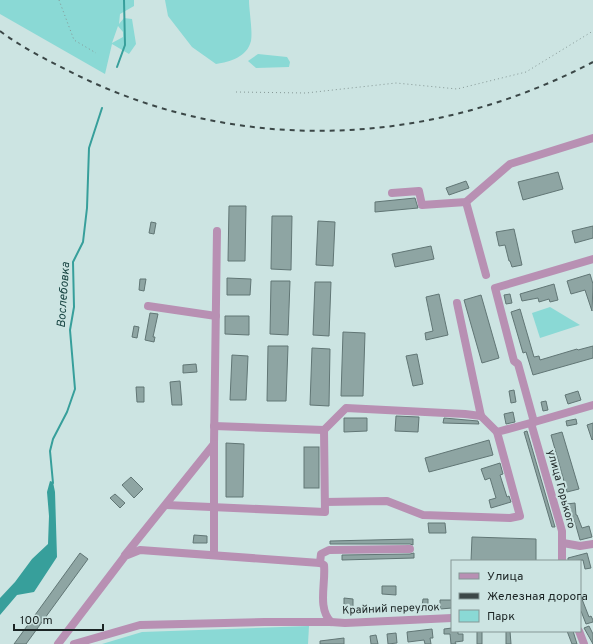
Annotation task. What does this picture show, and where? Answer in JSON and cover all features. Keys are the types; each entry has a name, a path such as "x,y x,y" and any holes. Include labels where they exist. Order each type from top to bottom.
{"street":[{"path":"392,193 419,191 422,205 466,202 510,164 593,138"},
{"path":"466,202 486,275"},
{"path":"214,555 217,231"},
{"name":"улица Горького","path":"562,560 562,531 518,364 514,361 495,288 593,259"},
{"path":"324,502 386,501 423,515 510,518 520,516 497,432 481,416 457,303"},
{"path":"148,306 216,316"},
{"path":"497,432 593,405"},
{"path":"166,505 325,512 324,430 346,408 481,416"},
{"path":"214,426 324,430"},
{"path":"58,644 125,556 214,444"},
{"path":"563,543 580,546 593,544"},
{"path":"320,563 321,554 329,550 410,549"},
{"path":"125,556 140,550 320,563 324,565 325,572 323,607 326,617 331,622"},
{"name":"Крайний переулок","path":"74,644 140,625 265,622 344,623 451,618"},
{"path":"579,632 584,644"}],"path":[{"path":"59,0 74,40 96,53"},
{"path":"236,92 306,93 396,83 457,89 526,72 593,31"}],"green space":[{"path":"0,0 134,0 134,6 120,14 119,24 124,18 132,19 136,44 129,54 112,44 105,74 0,14","holes":["118,26 123,32 123,37 112,43"]},
{"path":"165,0 249,0 252,33 249,46 242,55 237,58 216,64 192,47 168,16"},
{"path":"258,54 287,57 290,62 289,67 256,68 248,61"},
{"path":"550,307 580,325 540,338 532,313"},
{"path":"309,626 308,644 102,644 142,632"}],"shaded area":[{"path":"50,481 53,482 55,492 57,557 34,592 17,595 0,615 0,598 15,582 32,559 48,544 49,516 47,492"}],"building":[{"path":"558,172 563,189 523,200 518,182"},
{"path":"466,181 469,188 449,195 446,188"},
{"path":"415,198 418,208 375,212 375,202"},
{"path":"229,206 246,206 245,261 228,261"},
{"path":"272,216 292,216 291,270 271,269"},
{"path":"318,221 335,222 333,266 316,265"},
{"path":"151,222 156,223 154,234 149,233"},
{"path":"593,226 593,238 575,243 572,231"},
{"path":"514,229 522,265 512,267 505,245 499,246 496,232"},
{"path":"431,246 434,259 395,267 392,254"},
{"path":"590,274 593,284 592,311 585,290 571,294 567,281"},
{"path":"227,278 251,279 250,295 227,295"},
{"path":"140,279 146,279 144,291 139,290"},
{"path":"271,281 290,281 288,335 270,334"},
{"path":"315,282 331,282 329,336 313,335"},
{"path":"554,284 558,300 550,302 549,299 539,302 538,298 522,301 520,294"},
{"path":"439,294 448,335 426,340 425,333 433,331 426,297"},
{"path":"510,294 512,303 506,304 504,295"},
{"path":"481,295 499,358 482,363 464,300"},
{"path":"520,309 534,357 539,356 540,360 593,346 593,358 533,375 526,352 523,353 511,312"},
{"path":"150,313 158,314 153,337 155,337 154,342 145,340"},
{"path":"225,316 249,316 249,335 225,334"},
{"path":"134,326 139,327 137,338 132,337"},
{"path":"343,332 365,333 363,396 341,396"},
{"path":"268,346 288,346 286,401 267,401"},
{"path":"312,348 330,349 329,406 310,405"},
{"path":"417,354 423,384 413,386 406,356"},
{"path":"232,355 248,356 246,400 230,400"},
{"path":"196,364 197,372 183,373 183,365"},
{"path":"180,381 182,405 172,405 170,382"},
{"path":"136,387 144,387 144,402 137,402"},
{"path":"514,390 516,402 511,403 509,391"},
{"path":"578,391 581,400 568,404 565,395"},
{"path":"546,401 548,410 543,411 541,402"},
{"path":"513,412 515,422 506,424 504,414"},
{"path":"396,416 419,417 418,432 395,431"},
{"path":"344,418 367,418 367,431 344,432"},
{"path":"444,418 478,421 479,424 443,423"},
{"path":"576,419 577,424 567,426 566,421"},
{"path":"593,423 593,439 592,440 587,425"},
{"path":"527,431 555,527 552,527 524,432"},
{"path":"562,432 579,489 567,492 551,435"},
{"path":"489,440 493,455 429,472 425,458"},
{"path":"226,443 244,444 243,497 226,497"},
{"path":"304,447 319,447 319,488 304,488"},
{"path":"500,463 503,474 500,475 507,497 509,496 511,502 491,508 489,500 496,498 490,478 485,480 481,469"},
{"path":"131,477 143,489 134,498 122,485"},
{"path":"115,494 125,503 120,508 110,498"},
{"path":"575,503 576,515 582,528 589,526 592,537 580,540 571,512 568,512 567,504"},
{"path":"428,523 445,523 446,533 429,533"},
{"path":"194,535 207,536 207,543 193,543"},
{"path":"472,537 536,539 536,560 471,560"},
{"path":"413,539 413,545 330,544 330,541"},
{"path":"80,553 88,559 26,644 14,644"},
{"path":"414,553 414,558 342,560 342,555"},
{"path":"587,553 591,568 585,569 583,560 568,560 568,558"},
{"path":"382,586 396,586 396,595 382,594"},
{"path":"581,597 589,617 591,616 593,620 593,622 586,624 581,611"},
{"path":"344,598 353,599 353,607 344,607"},
{"path":"423,599 428,599 428,606 422,606"},
{"path":"440,600 451,600 451,608 440,609"},
{"path":"589,626 593,634 593,644 584,628"},
{"path":"451,628 451,632 463,634 463,641 455,642 456,644 451,644 450,634 444,634 444,629"},
{"path":"432,629 433,638 430,638 431,644 425,644 424,640 408,642 407,632"},
{"path":"477,632 482,632 482,644 477,644"},
{"path":"506,632 510,632 511,644 506,644"},
{"path":"567,632 573,632 577,644 572,644"},
{"path":"396,633 397,643 388,644 387,634"},
{"path":"376,635 378,644 371,644 370,636"},
{"path":"344,638 344,644 320,644 320,641"}],"waterway":[{"name":"Вослебовка","path":"117,67 125,45 124,0"},
{"name":"Вослебовка","path":"53,483 50,451 53,439 67,412 75,389 70,330 74,307 73,262 83,242 87,208 89,148 102,108"}],"railway":[{"path":"0,31 24,47 57,65 129,97 195,117 262,128 329,131 397,125 464,112 530,91 593,62"}]}
